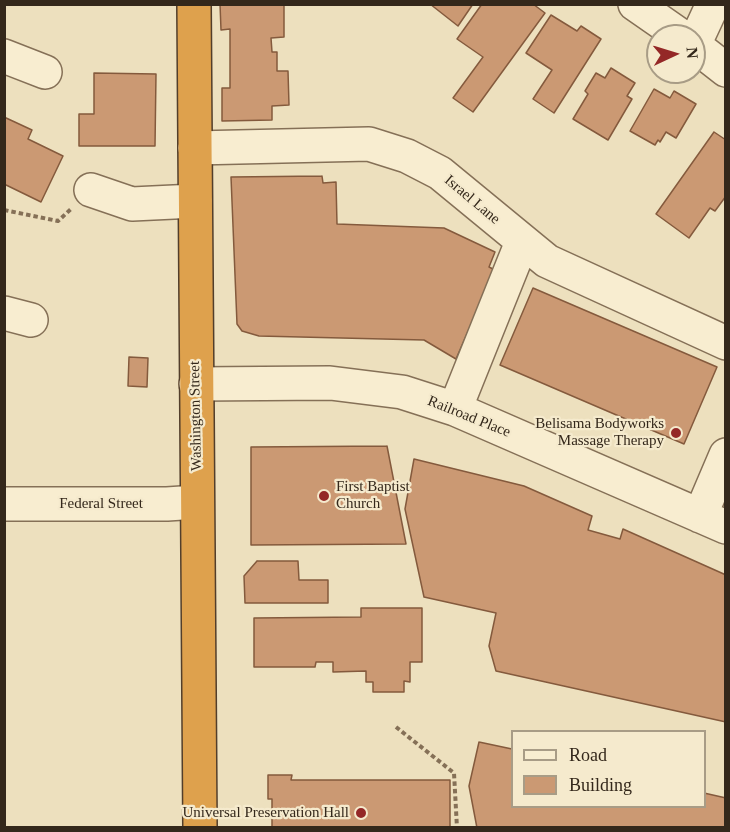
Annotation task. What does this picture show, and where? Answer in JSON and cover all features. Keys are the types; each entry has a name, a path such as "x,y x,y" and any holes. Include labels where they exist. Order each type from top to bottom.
{"highway":[{"name":"Washington Street","path":"194,4 200,828"}],"street":[{"path":"635,4 664,24"},
{"path":"704,24 713,4"},
{"path":"706,54 726,70"},
{"path":"4,56 45,72"},
{"name":"Israel Lane","path":"195,148 369,144 407,156 440,173 547,261 726,343"},
{"path":"91,190 132,204 195,201"},
{"path":"454,409 522,242"},
{"name":"Railroad Place","path":"196,384 358,385 402,392 454,409 713,521"},
{"path":"713,521 726,455"},
{"name":"Federal Street","path":"4,504 197,502"}],"path":[{"path":"4,210 58,221 91,190"},
{"path":"396,727 454,773 457,828"}],"building":[{"path":"220,4 284,4 284,37 271,38 272,52 277,52 277,71 288,71 289,105 272,106 272,120 222,121 222,88 230,88 230,29 221,30"},
{"path":"430,4 473,4 458,26"},
{"path":"482,4 533,4 545,13 473,112 453,98 483,57 457,39"},
{"path":"551,15 577,31 581,26 601,39 554,113 533,99 552,70 526,53"},
{"path":"611,68 635,83 627,96 632,99 608,140 573,119 588,94 585,91 596,73 605,78"},
{"path":"94,73 156,74 155,146 79,146 79,114 94,114"},
{"path":"654,89 670,98 674,91 696,104 676,138 666,132 660,142 658,140 655,145 630,131"},
{"path":"4,117 32,130 28,139 63,156 41,202 4,184"},
{"path":"714,132 726,140 726,196 715,211 710,208 689,238 656,214"},
{"path":"322,176 323,183 336,182 337,224 444,228 495,252 489,267 495,270 456,359 424,340 259,336 242,331 237,324 231,177"},
{"path":"533,288 717,367 684,444 500,365"},
{"path":"129,357 148,358 147,387 128,386"},
{"name":"First Baptist Church","path":"387,446 406,544 251,545 251,447"},
{"path":"414,459 524,486 592,516 588,530 620,539 623,529 726,575 726,722 496,671 489,646 496,613 424,597 405,509"},
{"path":"257,561 298,561 299,580 328,580 328,603 245,603 244,576"},
{"path":"361,608 422,608 422,662 410,662 410,682 404,681 404,692 373,692 373,682 366,682 366,671 333,672 333,662 316,662 315,667 254,667 254,618 361,617"},
{"path":"479,742 511,749 511,808 706,808 706,793 726,798 726,828 477,828 469,786"},
{"name":"Universal Preservation Hall","path":"268,775 292,775 291,780 450,780 450,828 272,828 272,799 268,799"}],"place":[{"name":"Belisama Bodyworks Massage Therapy","path":"676,433"},
{"name":"First Baptist Church","path":"324,496"},
{"name":"Universal Preservation Hall","path":"361,813"}]}
